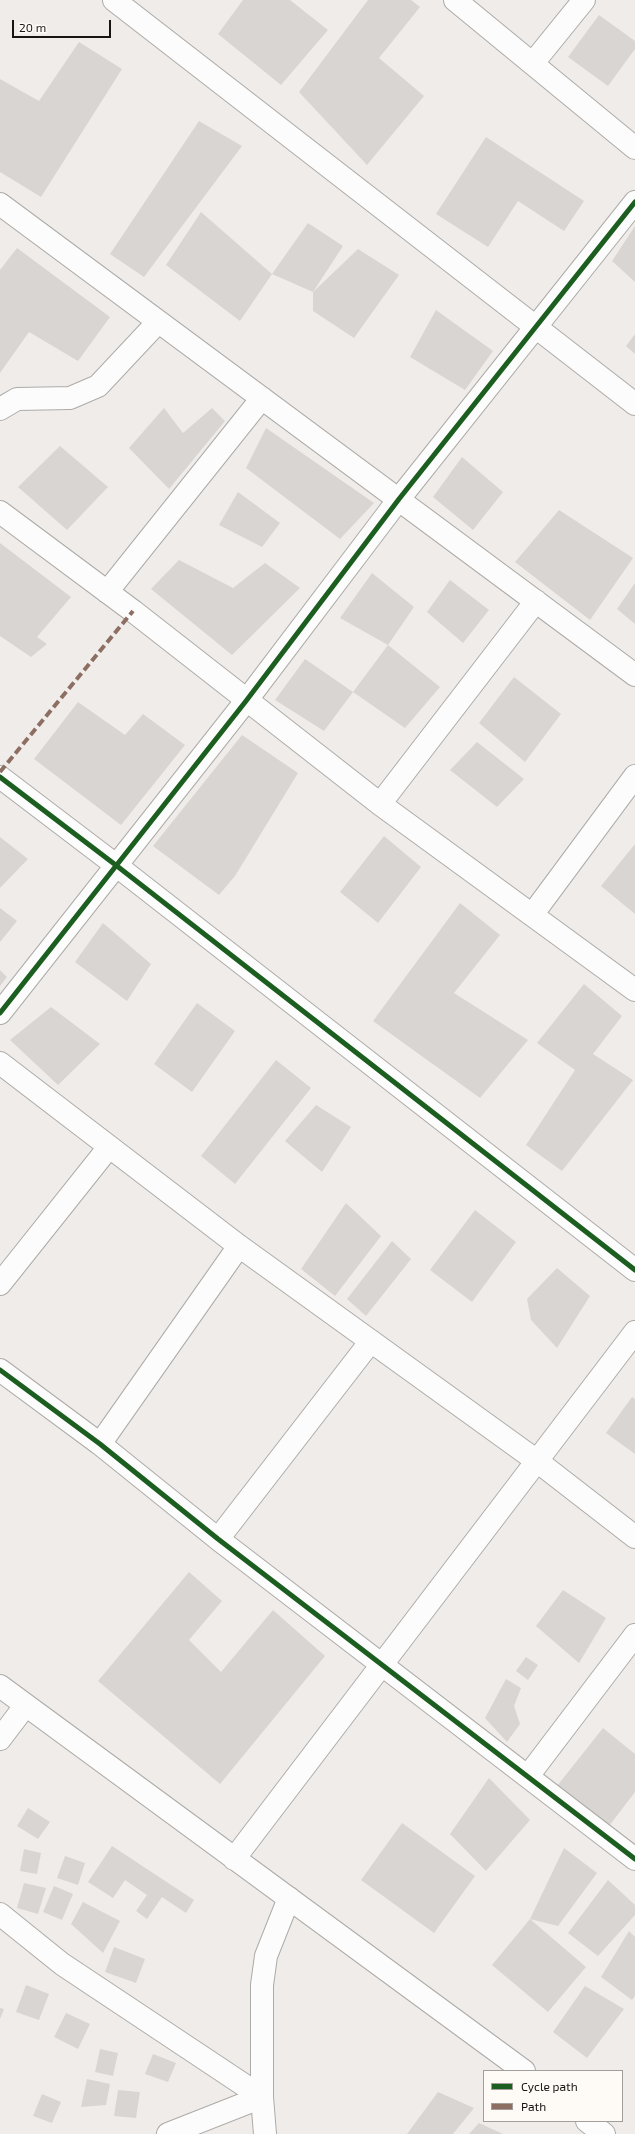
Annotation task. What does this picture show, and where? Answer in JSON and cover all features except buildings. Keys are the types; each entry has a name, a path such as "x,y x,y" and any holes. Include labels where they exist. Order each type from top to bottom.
{"street":[{"path":"114,0 635,404"},
{"path":"455,0 635,148"},
{"path":"532,63 584,0"},
{"path":"0,1013 246,701 399,499 537,328 635,202"},
{"path":"0,204 635,675"},
{"path":"0,409 18,399 70,398 98,386 158,322"},
{"path":"108,592 262,398"},
{"path":"0,512 108,592 380,804 635,990"},
{"path":"380,804 536,601"},
{"path":"532,915 635,776"},
{"path":"0,777 117,866 635,1270"},
{"path":"0,1063 239,1246 537,1461 635,1537"},
{"path":"0,1284 109,1147"},
{"path":"100,1444 239,1246"},
{"path":"234,1859 635,1332"},
{"path":"218,1539 371,1341"},
{"path":"0,1370 100,1444 218,1539 635,1859"},
{"path":"528,1776 635,1635"},
{"path":"0,1686 25,1706 523,2070"},
{"path":"0,1739 25,1706"},
{"path":"265,2134 262,2097 262,1985 266,1956 289,1898"},
{"path":"0,1914 62,1964 262,2097"},
{"path":"168,2134 262,2097"},
{"path":"588,2122 604,2134"}],"marked path":[{"path":"0,772 133,611"}],"cycle path":[{"path":"0,1013 246,701 399,499 635,202"},
{"path":"0,777 117,866 635,1270"},
{"path":"0,1370 100,1444 218,1539 635,1859"}]}
